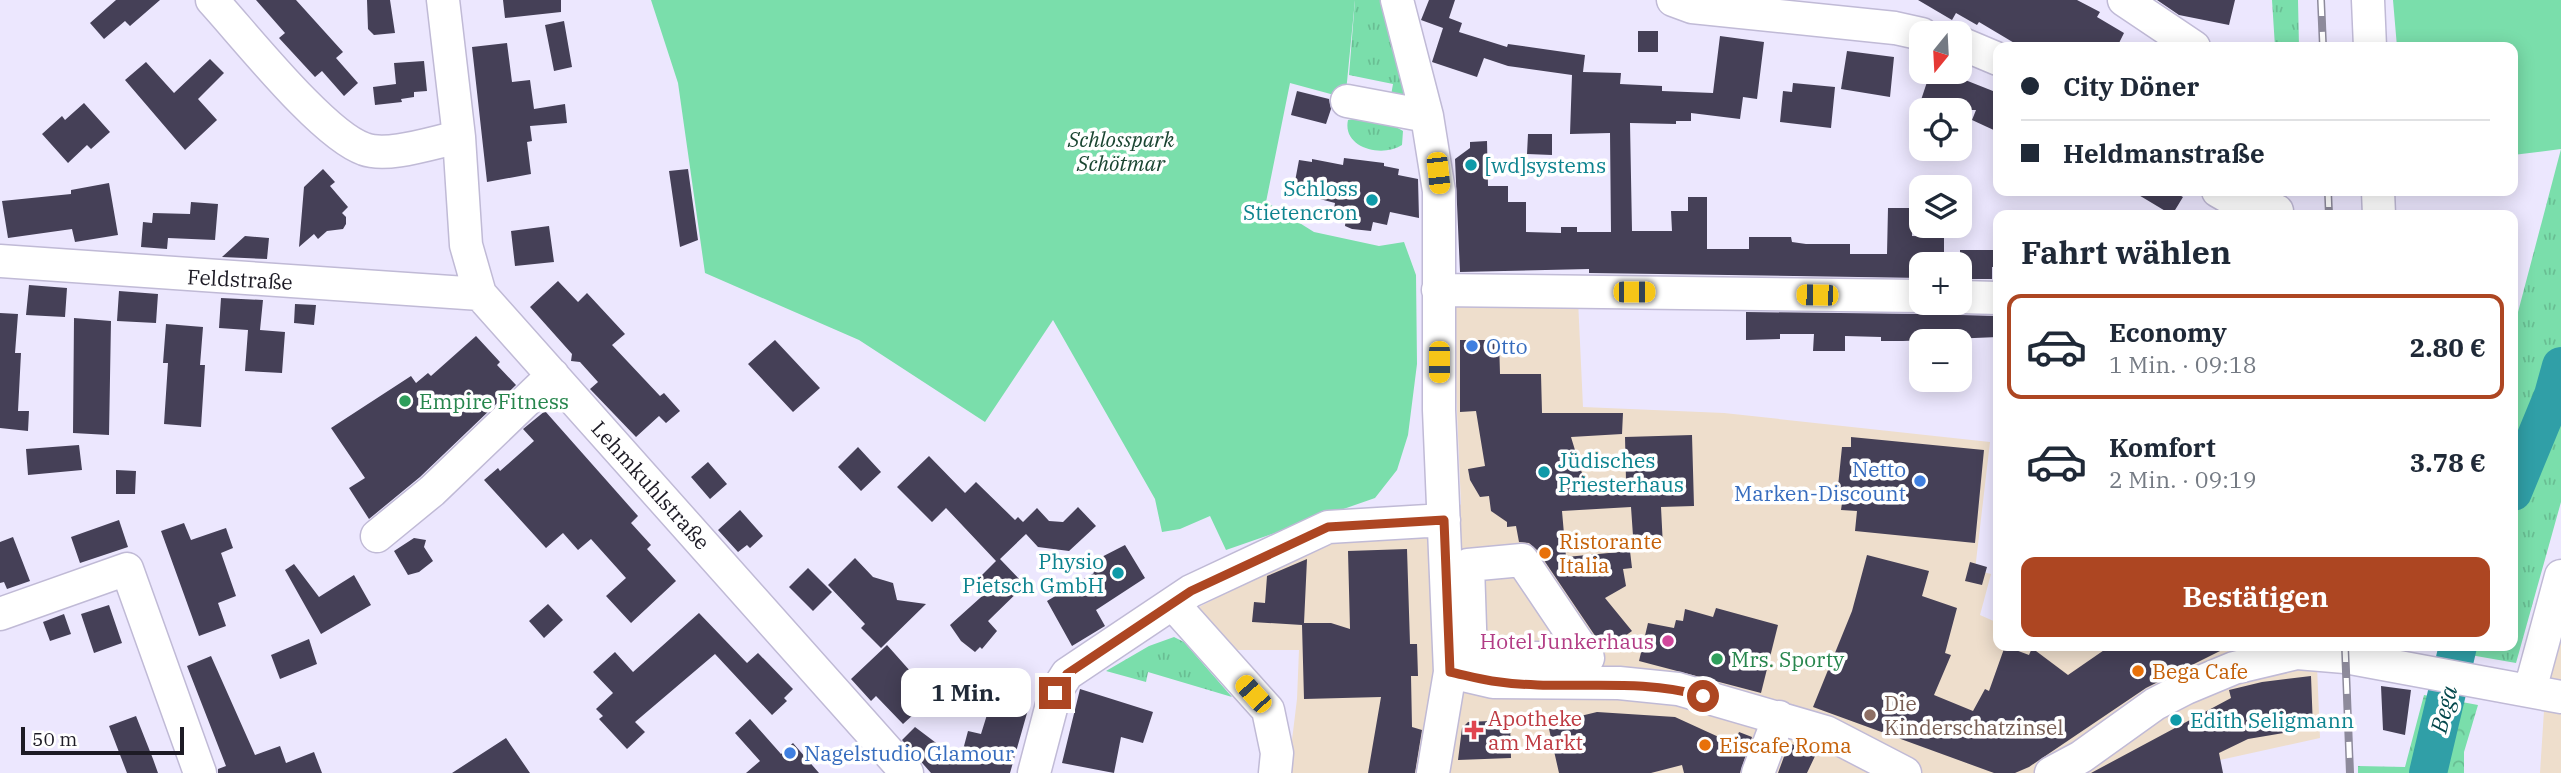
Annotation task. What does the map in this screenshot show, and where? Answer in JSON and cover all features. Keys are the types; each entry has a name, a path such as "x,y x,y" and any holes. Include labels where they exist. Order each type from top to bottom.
{"street":[{"path":"212,0 335,134 366,150 400,150 459,137"},
{"name":"Lehmkuhlstraße","path":"443,0 459,137 466,244 480,295 906,773"},
{"path":"1397,0 1427,116 1439,191 1438,290 1450,672 1433,773"},
{"path":"1673,0 1692,7 1858,23 1909,32"},
{"path":"2124,0 2187,42"},
{"path":"2368,0 2370,42"},
{"path":"1972,48 1993,57"},
{"path":"1347,101 1427,116"},
{"path":"2227,196 2251,210 2277,206"},
{"name":"Feldstraße","path":"0,261 480,295"},
{"path":"1438,290 1909,296"},
{"path":"1972,297 1993,298"},
{"path":"377,537 432,491 553,375"},
{"path":"1034,773 1055,693 1067,674 1173,604 1238,567 1328,527 1444,520"},
{"path":"0,614 127,569 200,773"},
{"path":"2530,691 2561,576"},
{"path":"1173,604 1268,710 1277,752 1275,773"},
{"path":"2051,773 2081,757 2155,704 2186,688 2234,668 2289,651"},
{"path":"2330,651 2382,654 2411,668 2561,697"},
{"path":"1450,672 1493,681 1619,683 1678,689 1826,732 1905,773"},
{"path":"1758,773 1779,717"}],"shaded area":[{"path":"1452,298 1578,300 1583,407 1724,413 1990,442 1975,570 1991,574 1980,615 1993,621 1993,651 2286,651 2317,666 2320,738 2220,760 2191,773 1288,773 1297,699 1299,650 1230,650 1199,607 1327,540 1436,538 1461,504"},
{"path":"2561,615 2561,773 2540,773 2547,664"}],"green space":[{"name":"Schlosspark Schötmar","path":"651,0 1355,0 1346,92 1338,96 1290,83 1266,202 1314,232 1379,246 1404,242 1416,275 1417,364 1408,435 1397,470 1375,498 1226,550 1210,516 1180,529 1162,532 1155,499 1053,320 985,422 859,340 705,273 678,83"},
{"path":"1355,0 1383,0 1409,98 1390,101 1393,84 1349,75"},
{"path":"2272,0 2298,0 2299,42 2275,42"},
{"path":"2393,0 2561,0 2561,149 2518,154 2518,42 2397,42"},
{"path":"1359,118 1391,124 1403,131 1402,145 1384,151 1357,144 1348,130 1348,120"},
{"path":"2561,149 2561,502 2516,663 2448,651 2518,651 2518,312"},
{"path":"1174,637 1184,642 1232,697 1148,672 1146,682 1106,671 1149,646"},
{"path":"2424,695 2478,705 2464,752 2464,773 2358,773 2358,766 2405,767"}],"building":[{"path":"116,0 160,0 130,26 125,21 104,39 90,23"},
{"path":"256,0 296,0 343,52 336,58 358,83 344,96 322,71 315,77 279,38 285,33"},
{"path":"367,0 390,0 395,33 374,35 368,29"},
{"path":"503,0 561,0 561,12 505,18"},
{"path":"1429,0 1455,0 1449,18 1462,23 1459,32 1507,47 1508,44 1585,55 1583,72 1621,73 1620,84 1662,86 1662,91 1713,93 1720,36 1764,42 1757,99 1743,97 1740,119 1691,113 1691,121 1676,121 1676,124 1630,123 1632,231 1672,231 1671,211 1688,211 1688,197 1707,197 1707,249 1749,249 1749,237 1791,237 1792,242 1806,244 1850,244 1850,254 1887,254 1888,208 1909,208 1909,238 1944,238 1944,252 1909,252 1909,278 1589,273 1589,269 1460,272 1455,159 1470,148 1470,142 1487,141 1488,186 1508,186 1508,202 1526,202 1526,232 1561,233 1561,227 1577,227 1577,232 1611,232 1610,133 1570,134 1572,75 1508,66 1484,58 1477,77 1432,62 1443,28 1421,20"},
{"path":"1918,0 2077,0 2100,12 2097,17 2124,33 2120,42 2013,42 1979,22 1977,25 1956,13 1952,20"},
{"path":"2157,0 2235,0 2229,25 2179,15"},
{"path":"564,21 572,67 554,71 545,25"},
{"path":"1638,31 1658,31 1658,52 1638,52"},
{"path":"507,43 512,82 530,80 534,109 565,104 567,123 530,126 532,141 527,142 531,174 487,182 472,47"},
{"path":"1847,51 1894,57 1890,97 1841,89"},
{"path":"210,59 224,73 198,99 217,120 185,150 125,80 146,62 174,93"},
{"path":"424,61 427,91 414,92 414,97 401,99 402,102 375,105 373,87 396,84 394,63"},
{"path":"1793,83 1835,87 1831,128 1780,122 1783,91 1792,92"},
{"path":"1972,83 1993,91 1993,130 1972,120 1976,110 1972,110 1972,98 1922,98 1926,84"},
{"path":"1297,91 1329,99 1331,109 1326,124 1291,115"},
{"path":"84,103 110,132 91,149 87,145 68,163 42,134 62,116 65,120"},
{"path":"1528,134 1552,134 1552,155 1527,154"},
{"name":"Schloss Stietencron","path":"1344,158 1384,163 1384,166 1399,169 1398,175 1418,179 1419,218 1390,212 1387,225 1373,222 1371,231 1352,229 1345,226 1346,217 1333,215 1335,203 1293,192 1299,160 1312,162 1312,159 1343,165"},
{"path":"323,169 335,182 330,186 348,207 342,213 346,217 346,224 343,229 327,231 318,239 314,234 299,247 304,187"},
{"path":"688,169 698,240 680,247 669,171"},
{"path":"109,183 118,235 75,242 72,229 8,238 2,201 71,194 71,190"},
{"path":"2140,196 2183,197 2175,210 2164,210"},
{"path":"191,202 218,204 215,240 168,238 167,249 141,247 143,222 152,223 153,213 190,214"},
{"path":"549,226 554,262 515,266 511,231"},
{"path":"245,236 269,238 267,259 222,257"},
{"path":"1960,250 1993,250 1992,279 1972,279 1972,252"},
{"path":"558,281 578,302 587,293 625,334 612,345 660,396 664,393 680,411 666,423 659,416 636,437 590,389 598,382 580,362 571,361 572,354 530,307"},
{"path":"29,285 67,288 65,317 26,315"},
{"path":"119,291 158,294 156,323 117,321"},
{"path":"221,298 263,300 260,330 285,332 282,373 245,371 248,330 219,328"},
{"path":"295,304 316,305 314,325 294,323"},
{"path":"1746,312 1993,316 1993,337 1972,338 1972,329 1909,329 1909,341 1881,341 1881,337 1845,336 1845,351 1813,351 1814,334 1780,334 1780,339 1746,340"},
{"path":"0,313 18,314 15,353 21,353 18,411 29,411 28,431 0,428"},
{"path":"74,318 111,321 109,435 73,433"},
{"path":"166,324 203,327 200,365 205,365 201,427 164,424 168,363 163,363"},
{"path":"476,336 500,362 497,365 516,385 420,477 369,519 349,488 365,478 331,428 411,376 416,383 428,373 431,376"},
{"path":"775,340 820,388 793,412 748,364"},
{"path":"1460,340 1499,340 1500,374 1541,374 1542,413 1623,413 1622,434 1571,437 1585,483 1626,481 1625,437 1692,435 1694,506 1661,507 1663,547 1634,550 1631,507 1562,511 1566,557 1630,551 1632,568 1623,569 1626,586 1605,598 1632,631 1607,649 1604,649 1537,550 1529,543 1519,542 1516,526 1507,527 1507,522 1491,511 1489,496 1480,497 1470,480 1468,469 1485,466 1476,411 1460,412"},
{"path":"545,411 638,516 631,523 651,545 647,549 676,581 631,623 606,596 626,578 591,539 578,550 563,533 546,548 484,480 498,468 500,471 534,441 523,429"},
{"name":"Netto Marken-Discount","path":"1851,437 1984,450 1975,543 1855,531 1857,511 1841,510 1843,496 1837,496 1842,447 1851,447"},
{"path":"79,445 82,470 28,475 26,449"},
{"path":"858,447 881,472 861,491 838,467"},
{"path":"929,456 965,493 976,482 1015,520 1018,517 1023,522 1037,508 1049,521 1063,522 1078,507 1096,526 1069,551 1038,547 1026,534 1000,559 1025,585 988,621 997,631 982,649 980,647 975,652 961,641 950,625 990,589 979,578 996,561 946,508 932,522 897,487"},
{"path":"708,462 727,484 710,499 691,477"},
{"path":"116,470 136,471 135,494 116,494"},
{"path":"740,510 763,536 750,548 747,545 738,552 718,530"},
{"path":"119,520 128,547 80,563 71,537"},
{"path":"184,523 191,540 226,528 233,548 221,553 236,596 218,603 226,626 199,636 161,531"},
{"path":"13,537 30,581 7,589 4,582 0,583 0,542"},
{"path":"414,538 426,540 424,547 433,561 419,572 408,575 394,551"},
{"path":"1125,545 1145,578 1096,610 1105,626 1072,646 1047,601 1094,573 1088,564"},
{"path":"1407,549 1410,644 1417,644 1418,676 1411,676 1412,727 1422,730 1415,773 1368,773 1381,697 1304,699 1302,625 1252,622 1254,602 1265,603 1267,576 1307,559 1304,623 1331,623 1350,629 1348,551"},
{"path":"1867,555 1929,571 1922,596 1957,608 1945,653 1951,655 1934,695 1973,711 1985,689 1989,691 2003,651 2018,651 2029,655 2031,651 2036,651 2068,675 2103,651 2220,651 2146,688 2029,767 2015,773 1994,773 1813,707 1852,611"},
{"path":"855,558 873,577 893,583 897,600 926,604 881,648 861,628 865,624 828,585"},
{"path":"1970,562 1987,567 1982,585 1965,581"},
{"path":"294,564 319,597 354,575 371,605 321,634 285,570"},
{"path":"808,568 832,592 813,611 789,587"},
{"path":"548,604 563,620 544,638 529,621"},
{"path":"109,605 122,643 94,653 81,614"},
{"path":"1716,608 1778,625 1761,693 1639,661 1648,623 1674,628 1676,620 1683,621 1685,609 1713,617"},
{"path":"699,613 747,663 758,653 793,689 784,698 787,701 772,715 715,654 635,722 645,732 627,749 599,719 603,716 596,709 613,693 593,672 615,652 633,672"},
{"path":"64,614 71,634 50,641 43,622"},
{"path":"309,639 317,664 280,679 271,655"},
{"path":"887,645 919,681 922,678 936,694 903,724 876,696 871,701 851,679"},
{"path":"211,656 255,755 280,746 286,763 314,752 322,773 218,773 218,769 226,766 187,666"},
{"path":"2311,676 2313,728 2248,739 2219,753 2223,773 2091,773 2231,698 2229,690 2262,682"},
{"path":"2381,686 2411,690 2405,735 2383,730"},
{"path":"995,689 1031,699 1010,773 931,773 902,740 915,727 960,761 968,731 981,734"},
{"path":"1080,689 1153,712 1143,743 1121,737 1114,773 1062,763"},
{"path":"1597,712 1675,717 1734,744 1739,732 1752,737 1740,773 1684,773 1682,765 1651,773 1559,773 1547,720 1556,715 1566,714 1568,719"},
{"path":"136,716 158,773 127,773 109,726"},
{"path":"750,719 781,754 793,743 819,773 746,773 760,761 735,733"},
{"path":"1510,720 1511,758 1458,760 1462,728 1468,722"},
{"path":"506,738 530,773 452,773"},
{"path":"1789,743 1816,754 1807,773 1778,773"}],"waterway":[{"name":"Bega","path":"2518,480 2553,395 2561,366"},
{"name":"Bega","path":"2428,773 2457,651"}],"railway":[{"path":"2321,0 2323,42"},
{"path":"2328,196 2329,210"},
{"path":"2345,651 2350,773"}],"place":[{"name":"[wd]systems","path":"1471,165"},
{"name":"Schloss Stietencron","path":"1372,200"},
{"name":"Otto","path":"1472,346"},
{"name":"Empire Fitness","path":"405,401"},
{"name":"Jüdisches Priesterhaus","path":"1544,472"},
{"name":"Netto Marken-Discount","path":"1920,481"},
{"name":"Ristorante Italia","path":"1545,553"},
{"name":"Physio Pietsch GmbH","path":"1118,573"},
{"name":"Hotel Junkerhaus","path":"1668,641"},
{"name":"Mrs. Sporty","path":"1717,659"},
{"name":"Bega Cafe","path":"2138,671"},
{"name":"Die Kinderschatzinsel","path":"1870,715"},
{"name":"Edith Seligmann","path":"2176,720"},
{"name":"Apotheke am Markt","path":"1474,730"},
{"name":"Eiscafe Roma","path":"1705,745"},
{"name":"Nagelstudio Glamour","path":"790,753"}],"route":[{"path":"1055,693 1067,674 1098,652 1191,591 1238,567 1328,527 1421,519 1444,520 1450,672 1493,681 1619,683 1678,689 1703,696"}]}
